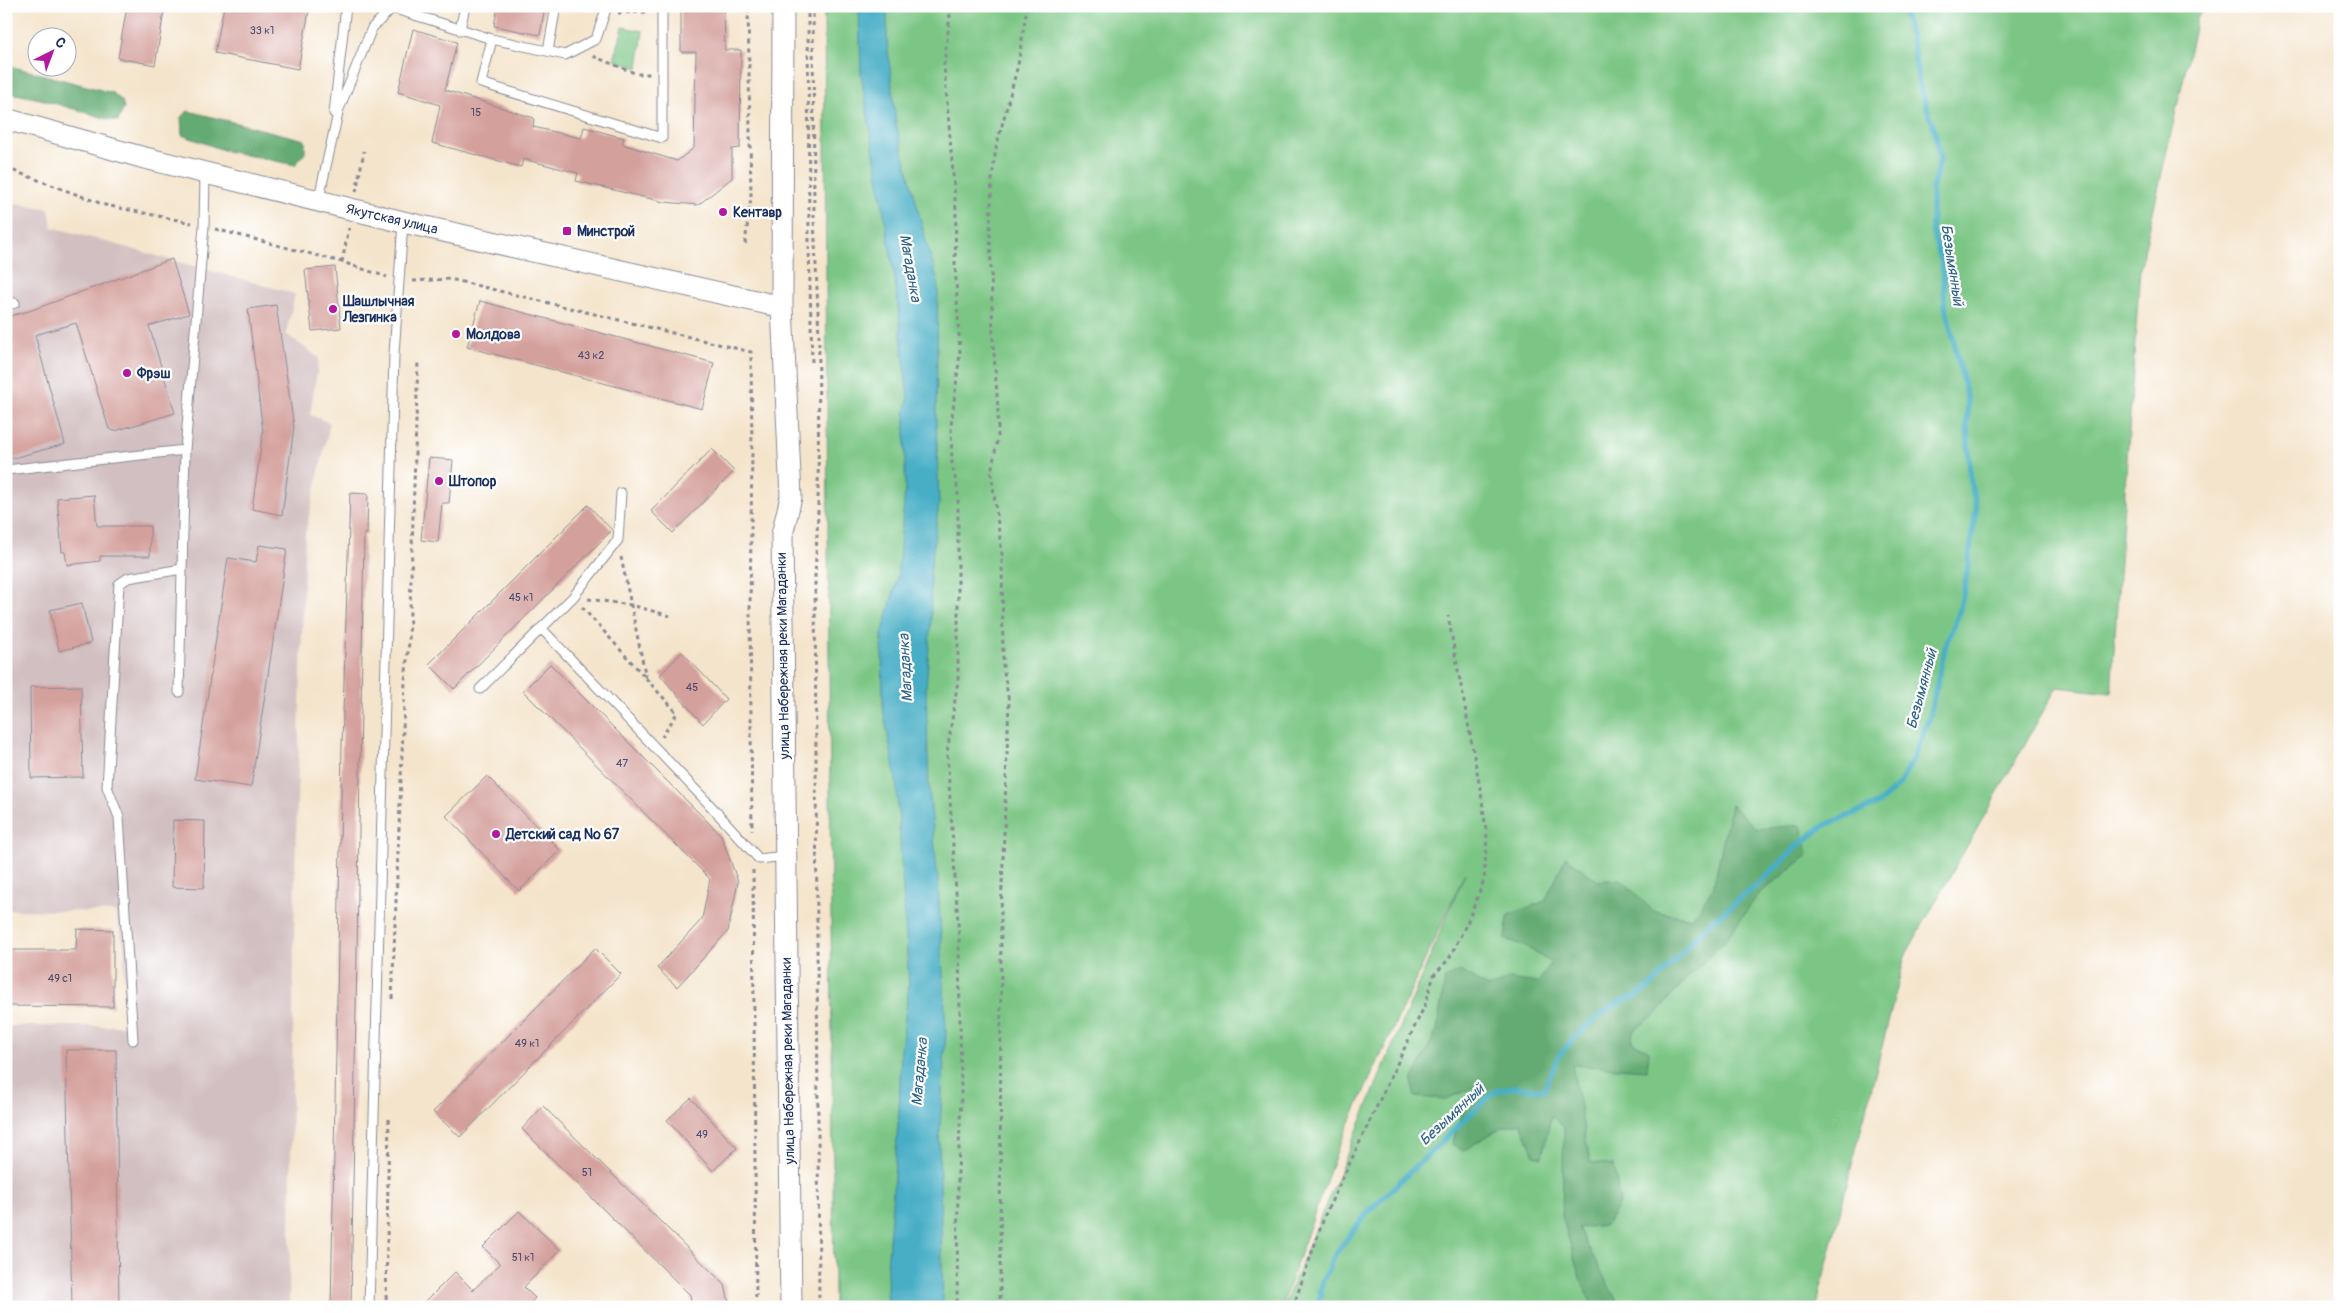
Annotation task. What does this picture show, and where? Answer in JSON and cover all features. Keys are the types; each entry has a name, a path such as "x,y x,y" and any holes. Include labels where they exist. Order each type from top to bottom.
{"street":[{"name":"улица Набережная реки Магаданки","path":"783,6 782,307 791,497 782,534 791,1307"},
{"name":"Якутская улица","path":"6,119 318,202 782,307"}],"lane":[{"path":"331,143 346,6"},
{"path":"460,30 465,6"},
{"path":"548,52 556,6"},
{"path":"318,202 339,109 372,28 392,8 408,10 460,30 492,39 565,55 596,39 606,10"},
{"path":"492,39 481,83 662,138 662,9"},
{"path":"179,692 185,450 204,226 205,173"},
{"path":"368,1307 394,354 403,222"},
{"path":"6,470 185,450"},
{"path":"480,689 573,597 618,540 621,493"},
{"path":"133,1040 119,817 107,787 119,584 128,578 182,569"},
{"path":"541,628 759,859 785,856"}],"path":[{"path":"745,244 752,197 748,6"},
{"path":"808,6 808,246 812,362"},
{"path":"813,6 814,218 820,336 818,512 815,577 819,1307"},
{"path":"951,6 944,65 956,211 960,353 951,426 952,464 958,490 958,680 947,753 959,938 961,1097 958,1165 957,1307"},
{"path":"1000,1307 1001,912 1009,702 1003,666 1002,554 991,472 998,428 990,230 992,179 996,148 1018,65 1026,6"},
{"path":"606,10 662,9"},
{"path":"580,48 598,59 638,74 662,73"},
{"path":"6,168 105,205 204,226 342,262 399,281 450,279 751,352"},
{"path":"392,1004 405,681 409,642 418,360"},
{"path":"618,540 647,678"},
{"path":"573,597 631,605 674,617"},
{"path":"573,597 677,713 655,747"},
{"path":"1293,1307 1325,1215 1425,1005 1434,975 1449,959 1468,922 1484,880 1487,837 1448,616"},
{"path":"386,1307 389,1110"}],"shaded area":[{"path":"9,202 49,209 52,227 295,294 286,334 319,358 310,415 330,423 305,534 295,872 289,1307 6,1307 6,1026 124,1026 124,946 115,912 6,910 6,241"}],"green space":[{"path":"824,6 2204,6 2197,19 2140,269 2111,693 2057,687 1905,956 1816,1307 1283,1307 1465,873 1338,1148 1281,1307 834,1307"},
{"path":"623,27 643,31 638,68 614,60"},
{"path":"6,65 28,71 28,78 56,78 113,93 122,101 124,108 118,121 40,99 6,92"},
{"path":"188,111 305,140 305,153 295,165 226,151 182,135 181,117"},
{"path":"1731,805 1757,829 1801,825 1808,855 1758,895 1723,943 1686,979 1655,1015 1633,1031 1632,1042 1649,1051 1647,1070 1572,1065 1590,1162 1614,1165 1620,1202 1606,1225 1578,1228 1620,1307 1593,1307 1580,1278 1562,1216 1564,1127 1551,1116 1542,1157 1534,1155 1521,1123 1500,1128 1463,1151 1452,1144 1463,1112 1484,1083 1446,1099 1415,1097 1412,1081 1437,1030 1445,978 1460,971 1489,988 1509,979 1538,983 1551,963 1525,946 1505,939 1508,915 1545,901 1566,857 1598,881 1621,879 1653,911 1692,918 1713,888"}],"water":[{"name":"Магаданка","path":"859,6 887,6 887,40 896,124 938,282 936,416 939,504 930,574 931,619 926,688 929,788 938,880 946,1030 939,1144 943,1307 888,1307 887,1269 899,1112 901,1049 909,985 896,778 883,709 882,635 897,580 905,491 905,413 908,399 895,280 861,74"}],"building":[{"path":"127,6 165,6 155,65 118,58"},
{"path":"224,6 310,6 298,69 215,53"},
{"path":"498,6 545,6 540,35 494,26"},
{"path":"681,6 724,6 725,50 741,50 740,148 732,149 732,178 698,205 664,202 576,181 578,173 523,159 521,167 432,143 440,105 398,92 413,29 457,42 445,90 534,118 533,127 581,138 584,127 624,138 622,144 677,161 694,148 696,52 681,52"},
{"path":"172,259 189,314 149,326 175,413 115,431 109,429 76,323 35,335 65,444 6,460 6,317 29,311"},
{"path":"335,267 341,328 312,331 305,270"},
{"path":"480,301 714,363 702,409 467,347"},
{"path":"276,305 294,427 282,515 252,509 263,432 248,309"},
{"path":"712,449 734,471 673,533 651,511"},
{"name":"Штопор","path":"429,458 453,460 449,503 442,503 438,542 421,540"},
{"path":"350,493 368,494 367,534 364,534 351,1307 331,1307 342,745"},
{"path":"94,495 97,526 150,526 150,556 100,556 100,561 67,565 65,552 62,552 57,498"},
{"path":"588,505 612,530 454,689 429,664"},
{"path":"259,545 287,549 251,787 195,779 228,558 256,562"},
{"path":"82,603 91,643 59,651 50,610"},
{"path":"682,652 726,699 703,724 660,675"},
{"path":"550,664 721,835 738,882 728,931 677,987 657,968 702,919 710,879 523,691"},
{"path":"81,686 83,777 31,778 30,687"},
{"name":"Детский сад № 67","path":"487,776 560,850 519,891 446,816"},
{"path":"173,820 205,821 204,888 172,887"},
{"path":"77,929 113,930 113,1007 6,1006 6,950 76,950"},
{"path":"595,948 621,974 460,1137 433,1112"},
{"path":"66,1050 116,1050 119,1307 72,1307"},
{"path":"691,1098 737,1148 713,1171 667,1120"},
{"path":"543,1106 725,1285 730,1307 692,1307 690,1295 522,1129"},
{"path":"519,1211 560,1250 524,1287 535,1298 527,1307 420,1307 455,1272 473,1290 500,1264 483,1247"}],"waterway":[{"name":"Безымянный","path":"1318,1307 1323,1280 1336,1253 1368,1212 1495,1091 1514,1087 1544,1090 1559,1055 1585,1027 1617,1003 1637,996 1654,983 1706,926 1764,879 1796,847 1823,826 1878,804 1899,785 1913,759 1929,719 1946,644 1959,613 1976,508 1971,483 1967,429 1968,401 1945,305 1942,262 1932,231 1932,189 1940,160 1935,131 1919,84 1913,46 1902,6"}],"place":[{"name":"Кентавр","path":"723,212"},
{"name":"Минстрой","path":"567,231"},
{"name":"Шашлычная Лезгинка","path":"333,309"},
{"name":"Молдова","path":"456,334"},
{"name":"Фрэш","path":"127,373"},
{"name":"Штопор","path":"439,481"},
{"name":"Детский сад № 67","path":"496,834"}]}
